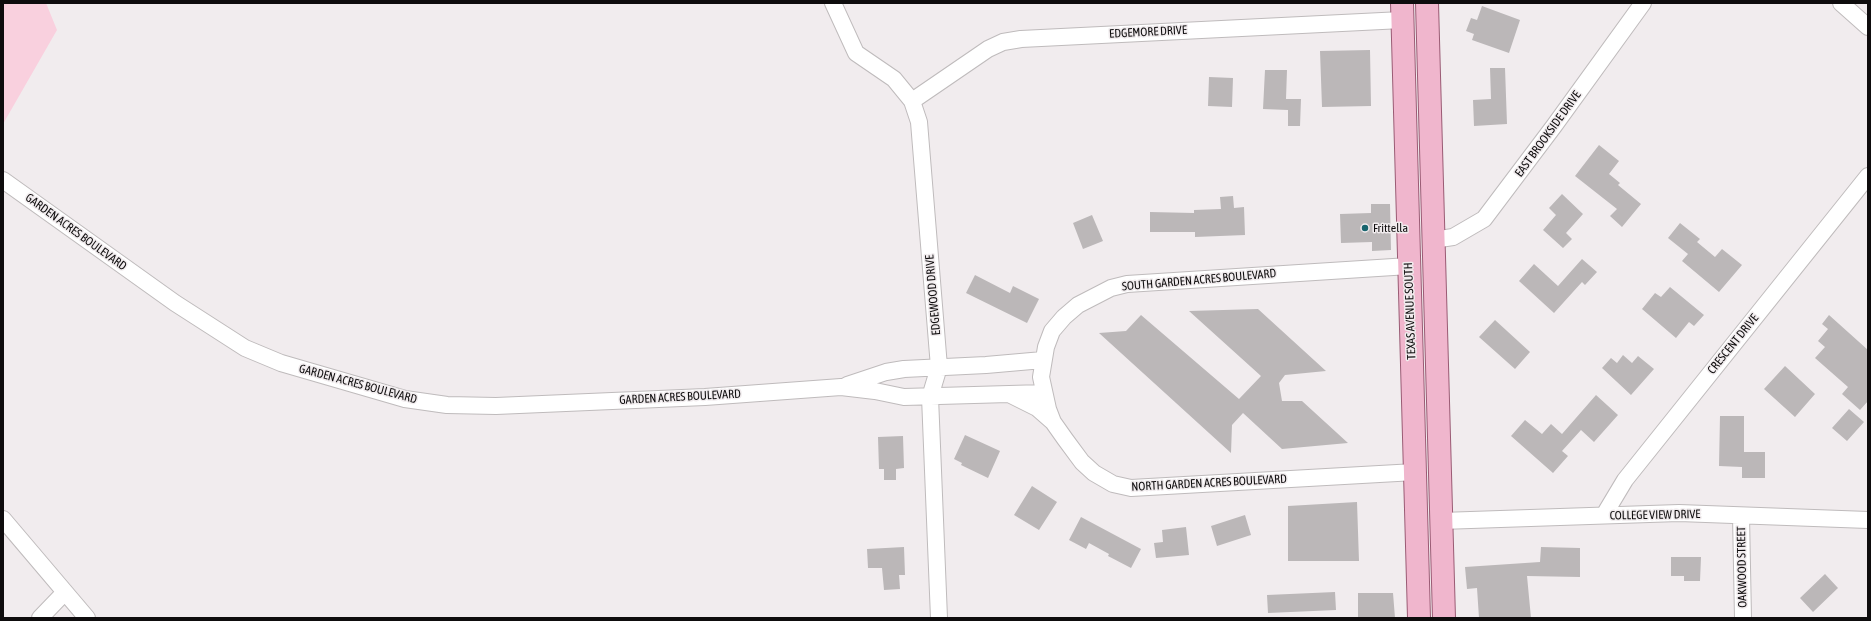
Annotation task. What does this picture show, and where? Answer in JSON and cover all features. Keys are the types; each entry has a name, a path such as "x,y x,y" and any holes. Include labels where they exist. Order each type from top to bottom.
{"main road":[{"name":"TEXAS AVENUE SOUTH","path":"1427,3 1444,618"},
{"name":"TEXAS AVENUE SOUTH","path":"1402,11 1419,618"},
{"path":"1409,266 1417,269 1422,276 1425,402 1438,420"}],"street":[{"name":"EDGEWOOD DRIVE","path":"833,3 856,53 894,79 912,100 919,122 938,367 930,397 939,618"},
{"name":"EAST BROOKSIDE DRIVE","path":"1433,240 1453,237 1484,219 1554,126 1643,3"},
{"path":"1841,3 1868,27"},
{"name":"EDGEMORE DRIVE","path":"912,100 988,49 1003,42 1021,39 1402,11"},
{"name":"CRESCENT DRIVE","path":"1604,515 1625,480 1868,176"},
{"name":"GARDEN ACRES BOULEVARD","path":"3,180 175,304 245,348 281,363 405,399 447,405 496,406 705,396 841,387 875,391 904,397 1044,393"},
{"name":"SOUTH GARDEN ACRES BOULEVARD","path":"1041,377 1046,347 1052,331 1064,317 1078,305 1110,288 1122,285 1357,268 1409,266"},
{"name":"GARDEN ACRES BOULEVARD","path":"841,387 886,372 904,369 1044,360"},
{"name":"NORTH GARDEN ACRES BOULEVARD","path":"1041,377 1044,393 1053,422 1082,462 1094,473 1113,484 1132,488 1415,472"},
{"path":"1009,394 1037,408 1053,422"},
{"name":"COLLEGE VIEW DRIVE","path":"1441,521 1679,513 1868,520"},
{"name":"OAKWOOD STREET","path":"1741,516 1743,618"},
{"path":"3,519 87,618"},
{"path":"40,618 65,592"}],"shaded area":[{"path":"3,3 46,3 57,30 3,124"}],"building":[{"path":"1482,6 1520,20 1509,53 1472,40 1474,34 1466,31 1471,18 1477,20"},
{"path":"1370,50 1371,106 1322,107 1320,51"},
{"path":"1490,68 1505,68 1507,124 1474,126 1473,100 1491,99"},
{"path":"1265,70 1287,70 1286,99 1301,99 1300,126 1288,126 1288,110 1263,109"},
{"path":"1209,77 1233,78 1232,107 1208,106"},
{"path":"1599,145 1619,161 1609,174 1620,183 1618,185 1641,204 1622,227 1610,216 1617,209 1575,176"},
{"path":"1562,194 1583,214 1566,233 1572,239 1563,248 1543,230 1556,215 1549,208"},
{"path":"1233,196 1234,208 1244,207 1245,235 1195,237 1195,232 1150,232 1150,212 1194,213 1194,210 1221,209 1220,197"},
{"name":"Frittella","path":"1371,204 1390,204 1391,250 1372,251 1372,242 1341,243 1340,214 1371,213"},
{"path":"1092,215 1103,241 1083,249 1073,223"},
{"path":"1680,223 1700,239 1697,242 1715,257 1722,249 1742,265 1719,292 1682,261 1688,254 1668,238"},
{"path":"1582,259 1597,272 1585,285 1582,282 1554,313 1519,281 1534,264 1558,286"},
{"path":"975,275 1010,293 1013,286 1039,299 1027,323 966,293"},
{"path":"1670,287 1704,315 1694,326 1689,322 1676,338 1642,309 1655,293 1661,297"},
{"path":"1258,309 1326,371 1285,375 1279,383 1282,401 1302,401 1348,443 1282,449 1243,413 1232,425 1231,453 1099,333 1126,331 1141,315 1239,399 1261,376 1189,311"},
{"path":"1829,315 1868,350 1868,401 1860,410 1842,394 1848,387 1815,358 1825,347 1818,341 1828,329 1822,324"},
{"path":"1495,320 1530,352 1515,369 1479,337"},
{"path":"1623,355 1632,363 1638,356 1654,369 1631,395 1602,368 1611,358 1617,363"},
{"path":"1785,366 1815,394 1795,417 1764,389"},
{"path":"1596,395 1618,415 1594,442 1581,430 1562,451 1568,456 1553,473 1511,436 1525,420 1542,434 1551,424 1562,434"},
{"path":"1849,409 1864,422 1847,441 1832,428"},
{"path":"1720,416 1744,416 1744,452 1765,452 1765,478 1742,478 1742,467 1719,466"},
{"path":"965,435 1000,451 988,478 961,465 962,463 954,459"},
{"path":"903,436 904,468 896,469 896,480 884,480 884,469 879,469 878,437"},
{"path":"1032,486 1057,502 1039,530 1014,515"},
{"path":"1357,502 1359,561 1288,561 1288,506"},
{"path":"1245,515 1251,535 1217,546 1211,526"},
{"path":"1081,517 1141,549 1131,568 1108,556 1109,554 1089,543 1086,549 1069,540"},
{"path":"1186,527 1189,555 1156,558 1154,543 1163,542 1162,530"},
{"path":"904,547 905,575 899,575 900,589 884,590 882,568 868,568 867,549"},
{"path":"1541,547 1580,548 1580,577 1527,576 1531,618 1479,618 1477,588 1467,589 1465,567 1540,562"},
{"path":"1671,557 1701,557 1700,581 1684,581 1684,576 1671,576"},
{"path":"1825,574 1838,588 1813,612 1800,598"},
{"path":"1335,592 1336,610 1268,613 1267,595"},
{"path":"1358,593 1393,593 1395,618 1358,618"}],"place":[{"name":"Frittella","path":"1365,228"}]}
